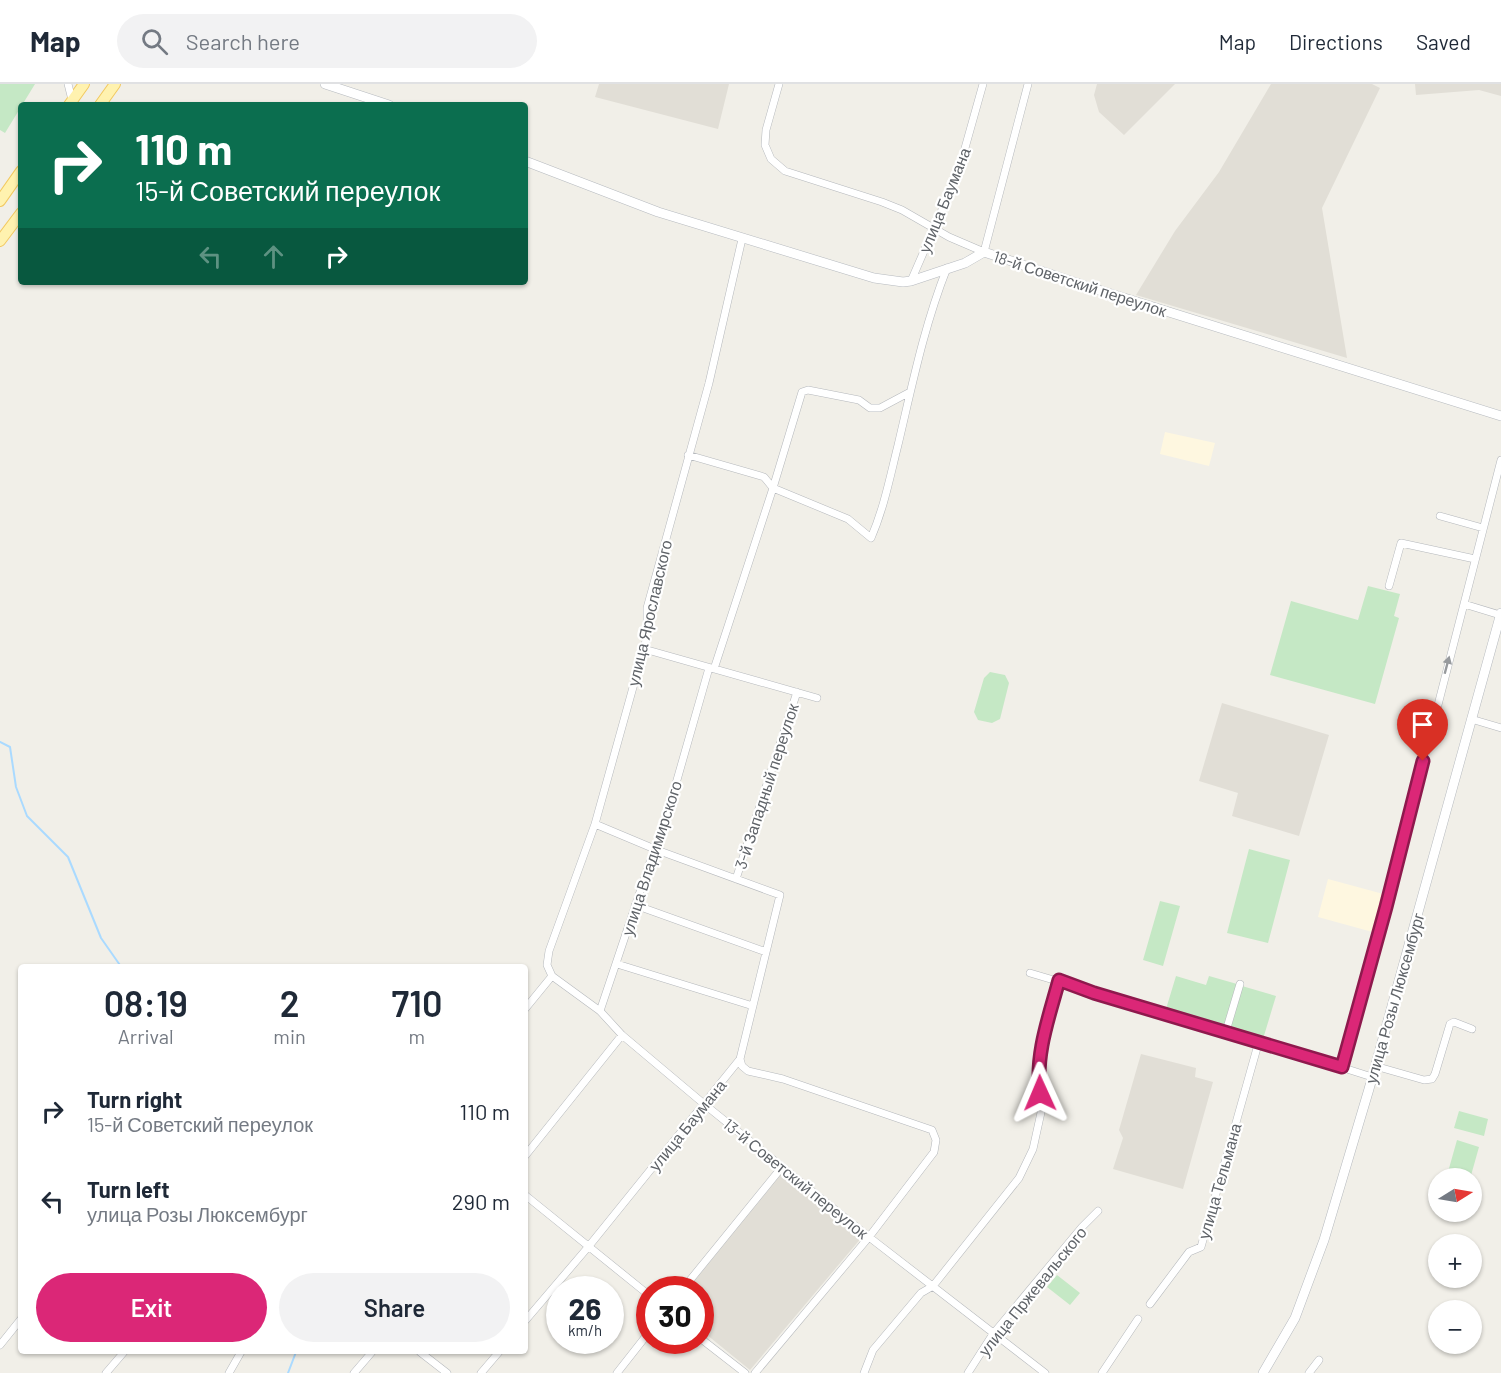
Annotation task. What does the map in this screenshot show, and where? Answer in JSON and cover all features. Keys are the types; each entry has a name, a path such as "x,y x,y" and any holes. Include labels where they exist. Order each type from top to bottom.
{"main road":[{"path":"70,102 84,84"},
{"path":"102,102 115,84"},
{"path":"0,201 18,175"},
{"path":"0,241 18,217"}],"street":[{"path":"68,84 70,102"},
{"path":"325,84 379,102"},
{"path":"779,84 766,130 765,145 771,159 785,171 902,210 949,237 984,252 1028,84"},
{"name":"улица Баумана","path":"911,281 958,173 983,84"},
{"name":"18-й Советский переулок","path":"528,162 658,212 864,275 903,282 911,281 965,263 984,252 1501,416"},
{"name":"улица Ярославского","path":"552,976 547,965 549,951 595,824 644,649 647,637 647,608 709,383 742,239"},
{"path":"688,455 764,477 773,488 848,519 871,538 885,500 934,302 947,268"},
{"name":"улица Владимирского","path":"600,1011 651,859 657,850 712,669 773,488 802,392 808,390 859,400 870,408 880,408 910,392"},
{"name":"улица Розы Люксембург","path":"1342,1067 1388,900 1501,460"},
{"path":"1440,516 1484,528"},
{"path":"1389,586 1401,543 1475,559"},
{"path":"1464,604 1501,614"},
{"name":"улица Розы Люксембург","path":"1263,1373 1295,1318 1317,1262 1372,1077 1501,614"},
{"path":"644,649 817,698"},
{"name":"3-й Западный переулок","path":"736,879 797,692"},
{"path":"1471,719 1501,728"},
{"path":"595,824 736,879"},
{"name":"улица Баумана","path":"528,1317 589,1246 740,1059 780,895 736,879"},
{"path":"635,905 766,952"},
{"path":"617,964 753,1006"},
{"path":"1030,973 1372,1077"},
{"path":"528,1005 552,976"},
{"name":"13-й Советский переулок","path":"552,976 600,1011 622,1035 869,1238 1045,1373"},
{"path":"864,1373 873,1350 921,1293 933,1286 1019,1178 1033,1149 1042,1108 1038,1078 1042,1041 1059,980"},
{"path":"1226,1031 1239,984"},
{"path":"1375,1066 1424,1080 1432,1079 1436,1074 1450,1024 1454,1022 1473,1029"},
{"path":"528,1152 622,1035"},
{"name":"улица Тельмана","path":"1150,1304 1189,1252 1201,1247 1259,1041"},
{"path":"740,1059 742,1066 748,1071 783,1079 932,1130 936,1140 934,1152 869,1238 755,1373"},
{"path":"693,1276 782,1167"},
{"path":"528,1197 636,1285"},
{"name":"улица Пржевальского","path":"968,1373 993,1334 1098,1211"},
{"path":"1102,1373 1137,1318"},
{"path":"0,1346 18,1323"},
{"path":"617,1373 636,1349"},
{"path":"714,1349 745,1373"},
{"path":"106,1373 122,1354"},
{"path":"229,1373 241,1354"},
{"path":"354,1373 370,1354"},
{"path":"423,1354 447,1373"},
{"path":"481,1373 497,1354"},
{"path":"1310,1373 1319,1360"}],"shaded area":[{"path":"599,84 729,84 718,129 595,97"},
{"path":"1097,84 1175,84 1124,135 1099,112 1094,95"},
{"path":"1271,84 1372,84 1380,88 1322,208 1347,358 1136,295 1175,231 1219,172"},
{"path":"1415,84 1501,84 1501,96 1479,90 1416,95"},
{"path":"1165,432 1215,443 1209,466 1160,454"},
{"path":"1222,703 1329,735 1299,836 1232,816 1238,793 1199,781"},
{"path":"1328,879 1387,895 1376,933 1318,917"},
{"path":"1141,1054 1196,1068 1195,1077 1213,1082 1183,1189 1113,1169 1123,1138 1119,1130"},
{"path":"782,1173 862,1237 750,1370 714,1341 714,1276 698,1276"}],"green space":[{"path":"0,84 35,84 24,102 18,102 18,112 5,133 0,130"},
{"path":"1368,586 1400,594 1394,616 1399,618 1375,704 1270,675 1291,601 1358,620"},
{"path":"990,672 1005,675 1009,683 1000,719 992,723 978,720 974,712 984,678"},
{"path":"1249,849 1290,860 1268,943 1227,933"},
{"path":"1160,901 1180,906 1163,966 1143,960"},
{"path":"1176,976 1206,985 1209,976 1237,984 1224,1027 1166,1009"},
{"path":"1242,986 1276,996 1263,1039 1230,1029"},
{"path":"1459,1111 1488,1119 1484,1136 1454,1128"},
{"path":"1457,1140 1479,1147 1473,1168 1449,1168"},
{"path":"1057,1275 1080,1293 1070,1305 1047,1287"}],"waterway":[{"path":"0,742 10,747 16,787 27,816 68,857 101,938 119,964"},
{"path":"288,1373 295,1354"}],"route":[{"path":"1040,1093 1038,1078 1042,1041 1059,980 1094,993 1342,1067 1423,761"}]}
